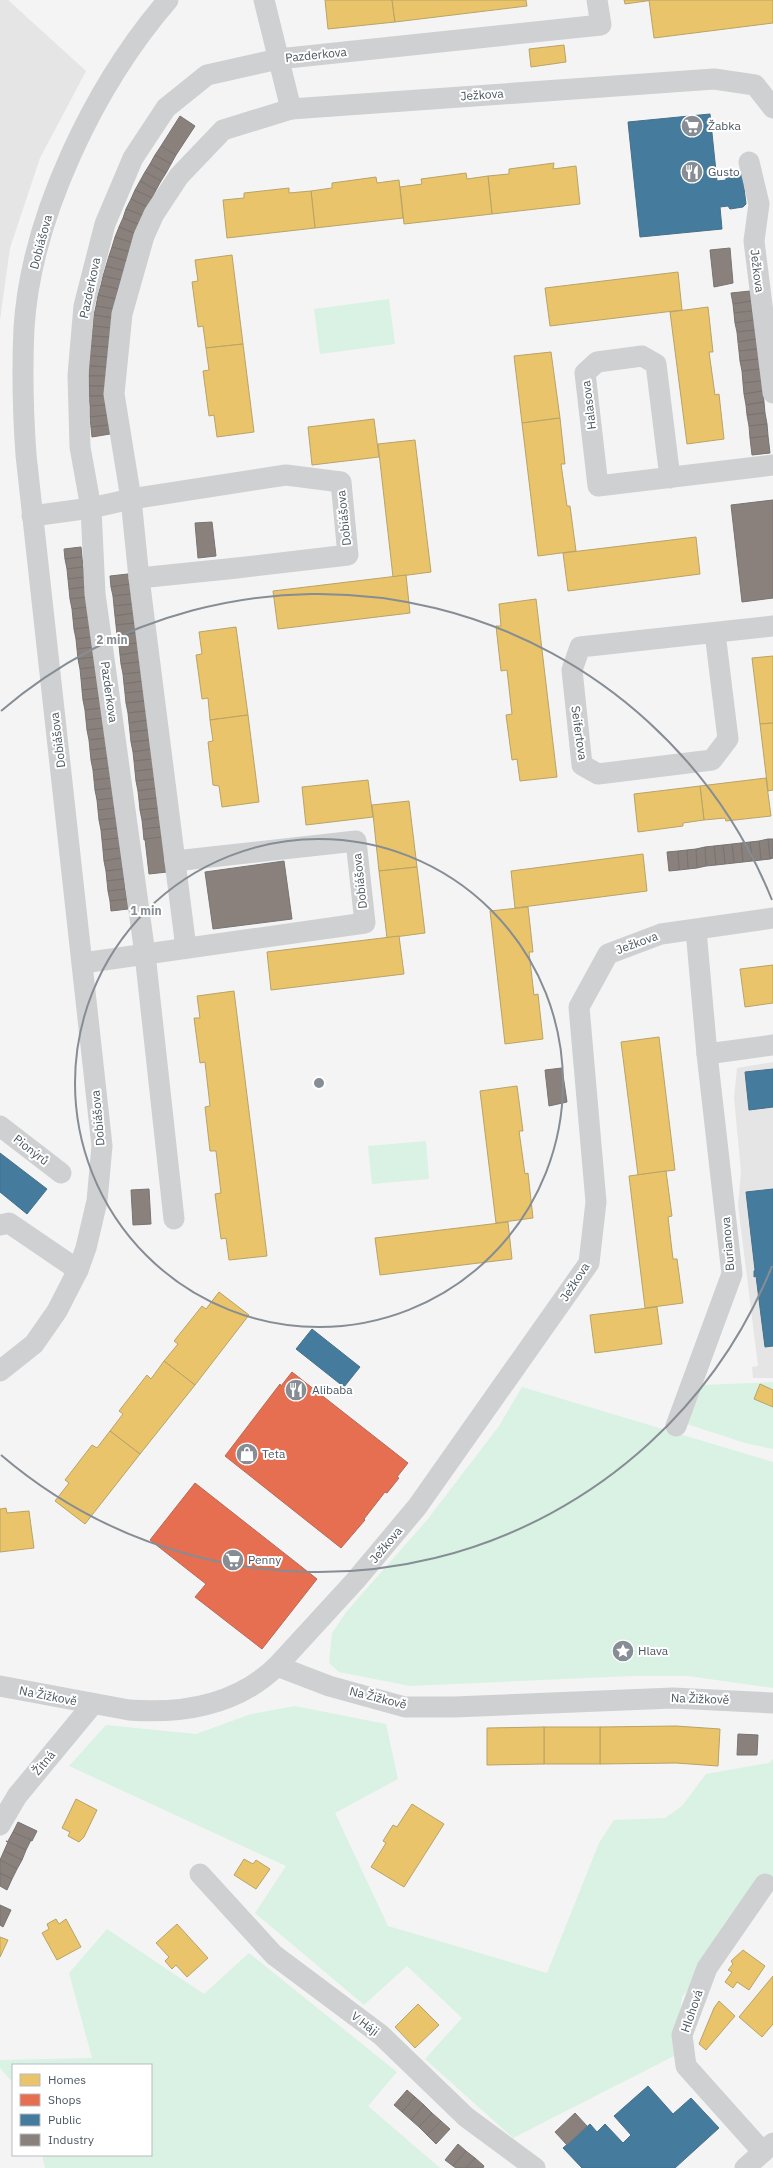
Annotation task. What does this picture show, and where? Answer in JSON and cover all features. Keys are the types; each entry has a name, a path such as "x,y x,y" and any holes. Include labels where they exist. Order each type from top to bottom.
{"street":[{"name":"Dobiášova","path":"0,1371 34,1344 56,1311 78,1270 86,1248 97,1201 102,1146 25,446 23,388 24,327 33,270 47,216 70,157 97,102 133,46 168,0"},
{"path":"186,948 139,578 131,499 114,394 122,314 144,236 154,214 179,176 223,130 291,109 264,0"},
{"name":"Pazderkova","path":"174,1219 145,954 95,594 91,508 80,447 78,375 84,306 105,224 133,158 166,108 208,75 278,59 601,25 598,0"},
{"name":"Ježkova","path":"291,109 714,79 755,85 773,108"},
{"name":"Ježkova","path":"749,162 759,204 754,241 772,385"},
{"name":"Halasova","path":"670,478 656,364 642,356 597,362 585,373 598,486 670,478 773,465"},
{"name":"Dobiášova","path":"32,516 91,508 131,499 286,475 340,482 348,555 139,578"},
{"name":"Seifertova","path":"716,633 728,738 712,760 598,774 582,765 572,670 580,647 773,626"},
{"name":"Dobiášova","path":"83,963 365,923 356,841 175,861"},
{"name":"Ježkova","path":"277,1666 355,1580 418,1506 589,1263 596,1202 579,1007 608,954 661,934 773,918"},
{"name":"Burianova","path":"676,1426 732,1274 707,1054 696,930"},
{"path":"707,1054 773,1045"},
{"name":"Pionýrů","path":"0,1126 61,1174"},
{"path":"0,1225 9,1223 78,1270"},
{"name":"Na Žižkově","path":"0,1686 93,1704 150,1712 188,1709 239,1694 264,1679 277,1666 329,1686 405,1707 454,1707 673,1698 773,1703"},
{"name":"Žitná","path":"0,1825 17,1796 93,1704"},
{"name":"V Háji","path":"200,1874 274,1955 381,2035 466,2117 536,2168"},
{"name":"Hlohová","path":"766,1884 707,1968 682,2035 686,2066 768,2147"},
{"path":"745,2168 768,2147"}],"shaded area":[{"path":"0,0 8,0 86,71 40,158 10,248 0,320"},
{"path":"773,1062 773,1378 753,1378 752,1367 758,1366 738,1205 741,1172 734,1098 737,1068"}],"green space":[{"path":"389,299 395,344 320,354 314,309"},
{"path":"426,1141 429,1179 372,1184 368,1146"},
{"path":"773,1382 773,1449 745,1443 687,1424 702,1385"},
{"path":"522,1387 773,1462 773,1688 688,1676 631,1676 410,1686 339,1672 329,1663 332,1633 347,1611 427,1520 499,1426"},
{"path":"295,1706 386,1724 398,1779 335,1813 388,1926 547,1973 599,1843 614,1820 665,1818 682,1806 706,1774 769,1763 773,1759 773,1891 766,1895 682,1997 674,2056 513,2138 425,2059 462,2018 407,1966 364,2005 255,1913 286,1866 69,1766 106,1725 196,1734 251,1714"},
{"path":"107,1929 204,1994 249,1953 397,2072 368,2106 440,2168 45,2168 42,2156 152,2156 152,2064 12,2064 12,2082 0,2068 0,2060 92,2058 69,1973"}],"building: Homes":[{"path":"325,0 392,0 395,22 328,29"},
{"path":"392,0 526,0 527,6 395,22"},
{"path":"624,0 653,0 625,4"},
{"path":"649,0 773,0 773,23 654,38"},
{"path":"564,45 566,62 531,67 529,49"},
{"path":"554,163 553,169 576,166 580,204 492,214 488,176 509,174 509,169"},
{"path":"466,173 467,179 488,176 492,214 404,224 400,187 422,184 421,179"},
{"path":"376,177 377,183 399,180 403,218 315,228 311,191 332,188 332,183"},
{"path":"289,188 289,193 311,191 315,228 227,238 223,200 244,198 244,193"},
{"path":"232,255 243,344 206,348 203,326 198,327 192,282 198,281 195,260"},
{"path":"678,272 682,310 550,326 545,288"},
{"path":"708,307 713,352 709,352 715,395 719,394 724,439 687,444 670,312"},
{"path":"243,344 254,432 217,437 214,415 209,416 203,371 209,370 206,348"},
{"path":"551,352 560,418 522,423 514,356"},
{"path":"560,418 565,464 561,464 567,506 570,506 576,551 538,556 522,423"},
{"path":"374,419 379,457 312,465 308,427"},
{"path":"415,440 431,572 393,577 378,444"},
{"path":"696,537 700,574 568,591 563,553"},
{"path":"406,575 410,613 278,629 273,591"},
{"path":"536,599 557,777 520,781 517,759 512,760 506,715 512,714 507,670 501,671 496,626 501,626 499,604"},
{"path":"236,627 248,715 210,720 208,698 202,699 196,655 202,654 199,632"},
{"path":"773,656 773,723 760,724 752,658"},
{"path":"248,715 259,802 222,807 219,786 213,785 208,742 213,741 210,720"},
{"path":"773,723 773,790 768,791 760,724"},
{"path":"766,778 771,816 726,821 725,818 704,820 700,786"},
{"path":"368,780 373,817 306,825 302,787"},
{"path":"700,786 704,820 683,823 683,826 638,832 634,794"},
{"path":"409,801 417,867 379,871 372,805"},
{"path":"643,854 647,891 515,908 511,871"},
{"path":"417,867 425,933 387,938 379,871"},
{"path":"528,907 533,952 529,952 534,995 538,994 543,1039 505,1044 490,911"},
{"path":"399,936 404,974 271,990 267,952"},
{"path":"773,965 773,1003 745,1007 740,969"},
{"path":"234,991 267,1256 229,1260 226,1238 221,1239 215,1194 221,1193 216,1151 210,1151 205,1107 210,1106 205,1062 200,1063 194,1018 200,1018 197,996"},
{"path":"659,1037 675,1170 638,1175 621,1042"},
{"path":"517,1086 523,1131 519,1131 525,1174 528,1173 533,1218 496,1223 480,1091"},
{"path":"666,1171 672,1216 668,1217 673,1259 677,1259 683,1303 645,1308 629,1176"},
{"path":"508,1222 512,1259 380,1275 375,1238"},
{"path":"219,1292 249,1315 195,1385 164,1361 178,1344 174,1341 202,1306 206,1309"},
{"path":"657,1307 662,1344 595,1353 590,1315"},
{"path":"164,1361 195,1385 140,1454 110,1431 123,1414 119,1411 147,1375 151,1379"},
{"path":"760,1384 773,1390 773,1407 754,1399"},
{"path":"110,1431 140,1454 85,1524 55,1501 69,1483 65,1480 92,1445 97,1448"},
{"path":"6,1508 7,1513 29,1511 34,1548 0,1552 0,1509"},
{"path":"676,1726 720,1729 718,1766 676,1763 600,1764 600,1727"},
{"path":"544,1727 600,1727 600,1764 544,1764"},
{"path":"544,1727 544,1764 487,1765 487,1728"},
{"path":"76,1799 97,1810 84,1837 79,1842 68,1836 70,1832 62,1828"},
{"path":"412,1804 444,1824 404,1887 371,1867 386,1843 383,1841 393,1825 397,1827"},
{"path":"244,1859 253,1864 256,1860 270,1869 256,1889 234,1875"},
{"path":"56,1919 59,1924 66,1919 81,1947 57,1960 42,1933 49,1929 47,1924"},
{"path":"177,1924 208,1958 187,1977 176,1965 172,1969 165,1961 169,1957 156,1943"},
{"path":"0,1937 8,1940 0,1957"},
{"path":"743,1950 765,1966 749,1990 737,1982 733,1988 725,1982 732,1972 728,1970 733,1964 731,1961"},
{"path":"773,1976 773,2024 762,2037 739,2017"},
{"path":"719,2001 735,2016 706,2050 699,2044 714,2008"},
{"path":"418,2004 439,2025 415,2048 395,2027"}],"building: Shops":[{"path":"292,1372 408,1463 397,1477 399,1478 387,1493 385,1492 364,1519 365,1520 341,1548 225,1456 280,1384 281,1386"},
{"name":"Penny","path":"195,1483 317,1579 262,1649 195,1597 206,1584 150,1540"}],"building: Public":[{"path":"710,114 717,181 726,180 726,171 740,170 742,172 746,204 743,207 730,209 728,206 720,207 722,229 640,237 628,122"},
{"path":"773,1069 773,1107 749,1110 745,1072"},
{"path":"0,1153 47,1189 27,1214 0,1192"},
{"path":"773,1189 773,1346 765,1347 756,1276 754,1277 755,1270 746,1192"},
{"path":"312,1329 360,1367 344,1387 296,1349"},
{"path":"648,2086 673,2114 691,2098 719,2128 675,2168 582,2168 563,2148 590,2124 597,2132 605,2124 623,2143 631,2135 614,2116"}],"building: Industry":[{"path":"180,116 195,126 176,155 161,146"},
{"path":"161,146 176,155 171,164 155,155"},
{"path":"155,155 171,164 166,173 150,164"},
{"path":"150,164 166,173 161,181 145,172"},
{"path":"145,172 161,181 156,190 140,181"},
{"path":"140,181 156,190 152,198 135,190"},
{"path":"135,190 152,198 147,207 131,199"},
{"path":"131,199 147,207 144,216 126,209"},
{"path":"126,209 144,216 140,225 123,218"},
{"path":"123,218 140,225 136,234 119,227"},
{"path":"119,227 136,234 133,243 115,237"},
{"path":"115,237 133,243 130,252 112,247"},
{"path":"112,247 130,252 127,261 109,256"},
{"path":"730,248 733,283 714,287 710,250"},
{"path":"109,256 127,261 124,271 106,266"},
{"path":"106,266 124,271 121,280 103,276"},
{"path":"103,276 121,280 118,289 101,285"},
{"path":"101,285 118,289 116,299 98,295"},
{"path":"750,291 751,301 733,304 731,293"},
{"path":"98,295 116,299 114,309 96,306"},
{"path":"751,301 752,311 734,313 733,304"},
{"path":"96,306 114,309 113,318 94,315"},
{"path":"752,311 754,320 735,323 734,313"},
{"path":"94,315 113,318 111,328 93,326"},
{"path":"754,320 755,330 737,332 735,323"},
{"path":"93,326 111,328 110,337 92,336"},
{"path":"755,330 756,339 738,342 737,332"},
{"path":"92,336 110,337 109,347 91,346"},
{"path":"756,339 757,349 739,351 738,342"},
{"path":"91,346 109,347 108,357 90,356"},
{"path":"757,349 759,359 740,361 739,351"},
{"path":"90,356 108,357 108,367 89,366"},
{"path":"759,359 760,369 742,371 740,361"},
{"path":"89,366 108,367 108,376 89,376"},
{"path":"760,369 761,381 743,383 742,371"},
{"path":"89,376 108,376 107,386 89,386"},
{"path":"761,381 763,391 744,394 743,383"},
{"path":"89,386 107,386 108,396 89,396"},
{"path":"763,391 764,402 746,405 744,394"},
{"path":"89,396 108,396 108,405 90,406"},
{"path":"764,402 765,413 747,415 746,405"},
{"path":"108,405 109,415 90,417 90,406"},
{"path":"765,413 767,424 749,426 747,415"},
{"path":"109,415 109,425 91,427 90,417"},
{"path":"767,424 768,436 750,438 749,426"},
{"path":"109,425 110,434 92,437 91,427"},
{"path":"768,436 770,453 752,455 750,438"},
{"path":"773,500 773,598 742,602 731,505"},
{"path":"212,522 216,556 198,558 195,523"},
{"path":"81,547 82,557 65,559 64,549"},
{"path":"82,557 83,567 67,569 65,559"},
{"path":"83,567 85,577 68,579 67,569"},
{"path":"128,574 130,584 111,587 110,576"},
{"path":"85,577 86,587 69,589 68,579"},
{"path":"130,584 131,594 113,596 111,587"},
{"path":"86,587 87,597 70,599 69,589"},
{"path":"131,594 133,604 114,606 113,596"},
{"path":"87,597 88,607 72,609 70,599"},
{"path":"133,604 134,613 115,616 114,606"},
{"path":"88,607 90,617 73,619 72,609"},
{"path":"134,613 135,623 116,625 115,616"},
{"path":"90,617 91,627 74,629 73,619"},
{"path":"135,623 136,633 117,635 116,625"},
{"path":"91,627 93,637 76,639 74,629"},
{"path":"136,633 138,643 119,645 117,635"},
{"path":"93,637 94,647 77,649 76,639"},
{"path":"138,643 139,652 120,655 119,645"},
{"path":"94,647 95,657 78,659 77,649"},
{"path":"139,652 140,662 121,664 120,655"},
{"path":"95,657 96,667 80,669 78,659"},
{"path":"140,662 142,672 123,674 121,664"},
{"path":"96,667 98,677 81,679 80,669"},
{"path":"142,672 143,681 124,684 123,674"},
{"path":"98,677 99,688 82,690 81,679"},
{"path":"143,681 144,691 125,693 124,684"},
{"path":"99,688 100,698 83,700 82,690"},
{"path":"144,691 145,701 126,703 125,693"},
{"path":"100,698 102,708 85,710 83,700"},
{"path":"145,701 146,711 128,713 126,703"},
{"path":"102,708 103,718 86,720 85,710"},
{"path":"146,711 148,720 129,723 128,713"},
{"path":"103,718 104,728 87,730 86,720"},
{"path":"148,720 149,730 130,732 129,723"},
{"path":"104,728 106,738 89,740 87,730"},
{"path":"149,730 150,740 131,742 130,732"},
{"path":"106,738 107,748 90,750 89,740"},
{"path":"150,740 152,749 133,752 131,742"},
{"path":"107,748 108,758 91,760 90,750"},
{"path":"152,749 153,759 134,761 133,752"},
{"path":"108,758 109,768 93,770 91,760"},
{"path":"153,759 154,769 135,771 134,761"},
{"path":"109,768 111,778 94,780 93,770"},
{"path":"154,769 155,779 136,781 135,771"},
{"path":"111,778 112,788 95,790 94,780"},
{"path":"155,779 156,788 138,791 136,781"},
{"path":"112,788 114,798 97,800 95,790"},
{"path":"156,788 158,798 139,800 138,791"},
{"path":"114,798 115,808 98,810 97,800"},
{"path":"158,798 159,808 140,810 139,800"},
{"path":"115,808 116,818 99,820 98,810"},
{"path":"159,808 160,817 142,820 140,810"},
{"path":"160,817 162,827 143,829 142,820"},
{"path":"116,818 117,828 101,830 99,820"},
{"path":"162,827 162,837 144,840 143,829"},
{"path":"117,828 119,838 102,840 101,830"},
{"path":"162,837 167,872 149,874 145,839"},
{"path":"119,838 120,848 103,850 102,840"},
{"path":"768,839 773,839 773,858 770,859"},
{"path":"768,839 770,859 761,860 759,841"},
{"path":"759,841 761,860 752,861 750,842"},
{"path":"750,842 752,861 743,862 741,843"},
{"path":"741,843 743,862 734,863 732,844"},
{"path":"732,844 734,863 725,864 723,845"},
{"path":"723,845 725,864 716,865 714,846"},
{"path":"714,846 716,865 706,866 705,847"},
{"path":"705,847 706,866 697,868 696,849"},
{"path":"120,848 121,858 104,861 103,850"},
{"path":"696,849 697,868 688,869 687,850"},
{"path":"687,850 688,869 679,870 678,851"},
{"path":"678,851 679,870 669,871 667,852"},
{"path":"121,858 123,869 106,871 104,861"},
{"path":"284,861 292,919 213,929 205,872"},
{"path":"123,869 124,879 107,881 106,871"},
{"path":"124,879 125,889 108,891 107,881"},
{"path":"125,889 127,899 110,901 108,891"},
{"path":"127,899 128,909 111,911 110,901"},
{"path":"562,1068 567,1102 549,1106 545,1070"},
{"path":"149,1189 151,1224 133,1225 131,1190"},
{"path":"738,1734 758,1735 757,1755 737,1755"},
{"path":"18,1822 37,1831 32,1841 13,1832"},
{"path":"13,1832 31,1840 26,1850 8,1841"},
{"path":"6,1841 26,1850 22,1860 4,1851 8,1842"},
{"path":"4,1851 22,1860 17,1869 0,1860"},
{"path":"0,1860 17,1869 12,1879 0,1873"},
{"path":"0,1873 12,1879 7,1890 0,1886"},
{"path":"0,1905 11,1910 3,1927 0,1925"},
{"path":"407,2090 415,2097 402,2112 394,2105"},
{"path":"415,2097 424,2105 411,2120 402,2112"},
{"path":"424,2105 432,2113 419,2127 411,2120"},
{"path":"432,2113 441,2121 427,2135 419,2127"},
{"path":"575,2113 587,2126 567,2145 555,2132"},
{"path":"441,2121 450,2129 436,2144 427,2135"},
{"path":"458,2144 466,2151 453,2166 445,2160"},
{"path":"466,2151 475,2158 466,2168 456,2168 453,2166"},
{"path":"475,2158 484,2166 483,2168 466,2168"}],"place":[{"name":"Žabka","path":"692,126"},
{"name":"Gusto","path":"692,172"},
{"name":"Alibaba","path":"296,1390"},
{"name":"Teta","path":"247,1454"},
{"name":"Penny","path":"233,1560"},
{"name":"Hlava","path":"623,1651"}]}
